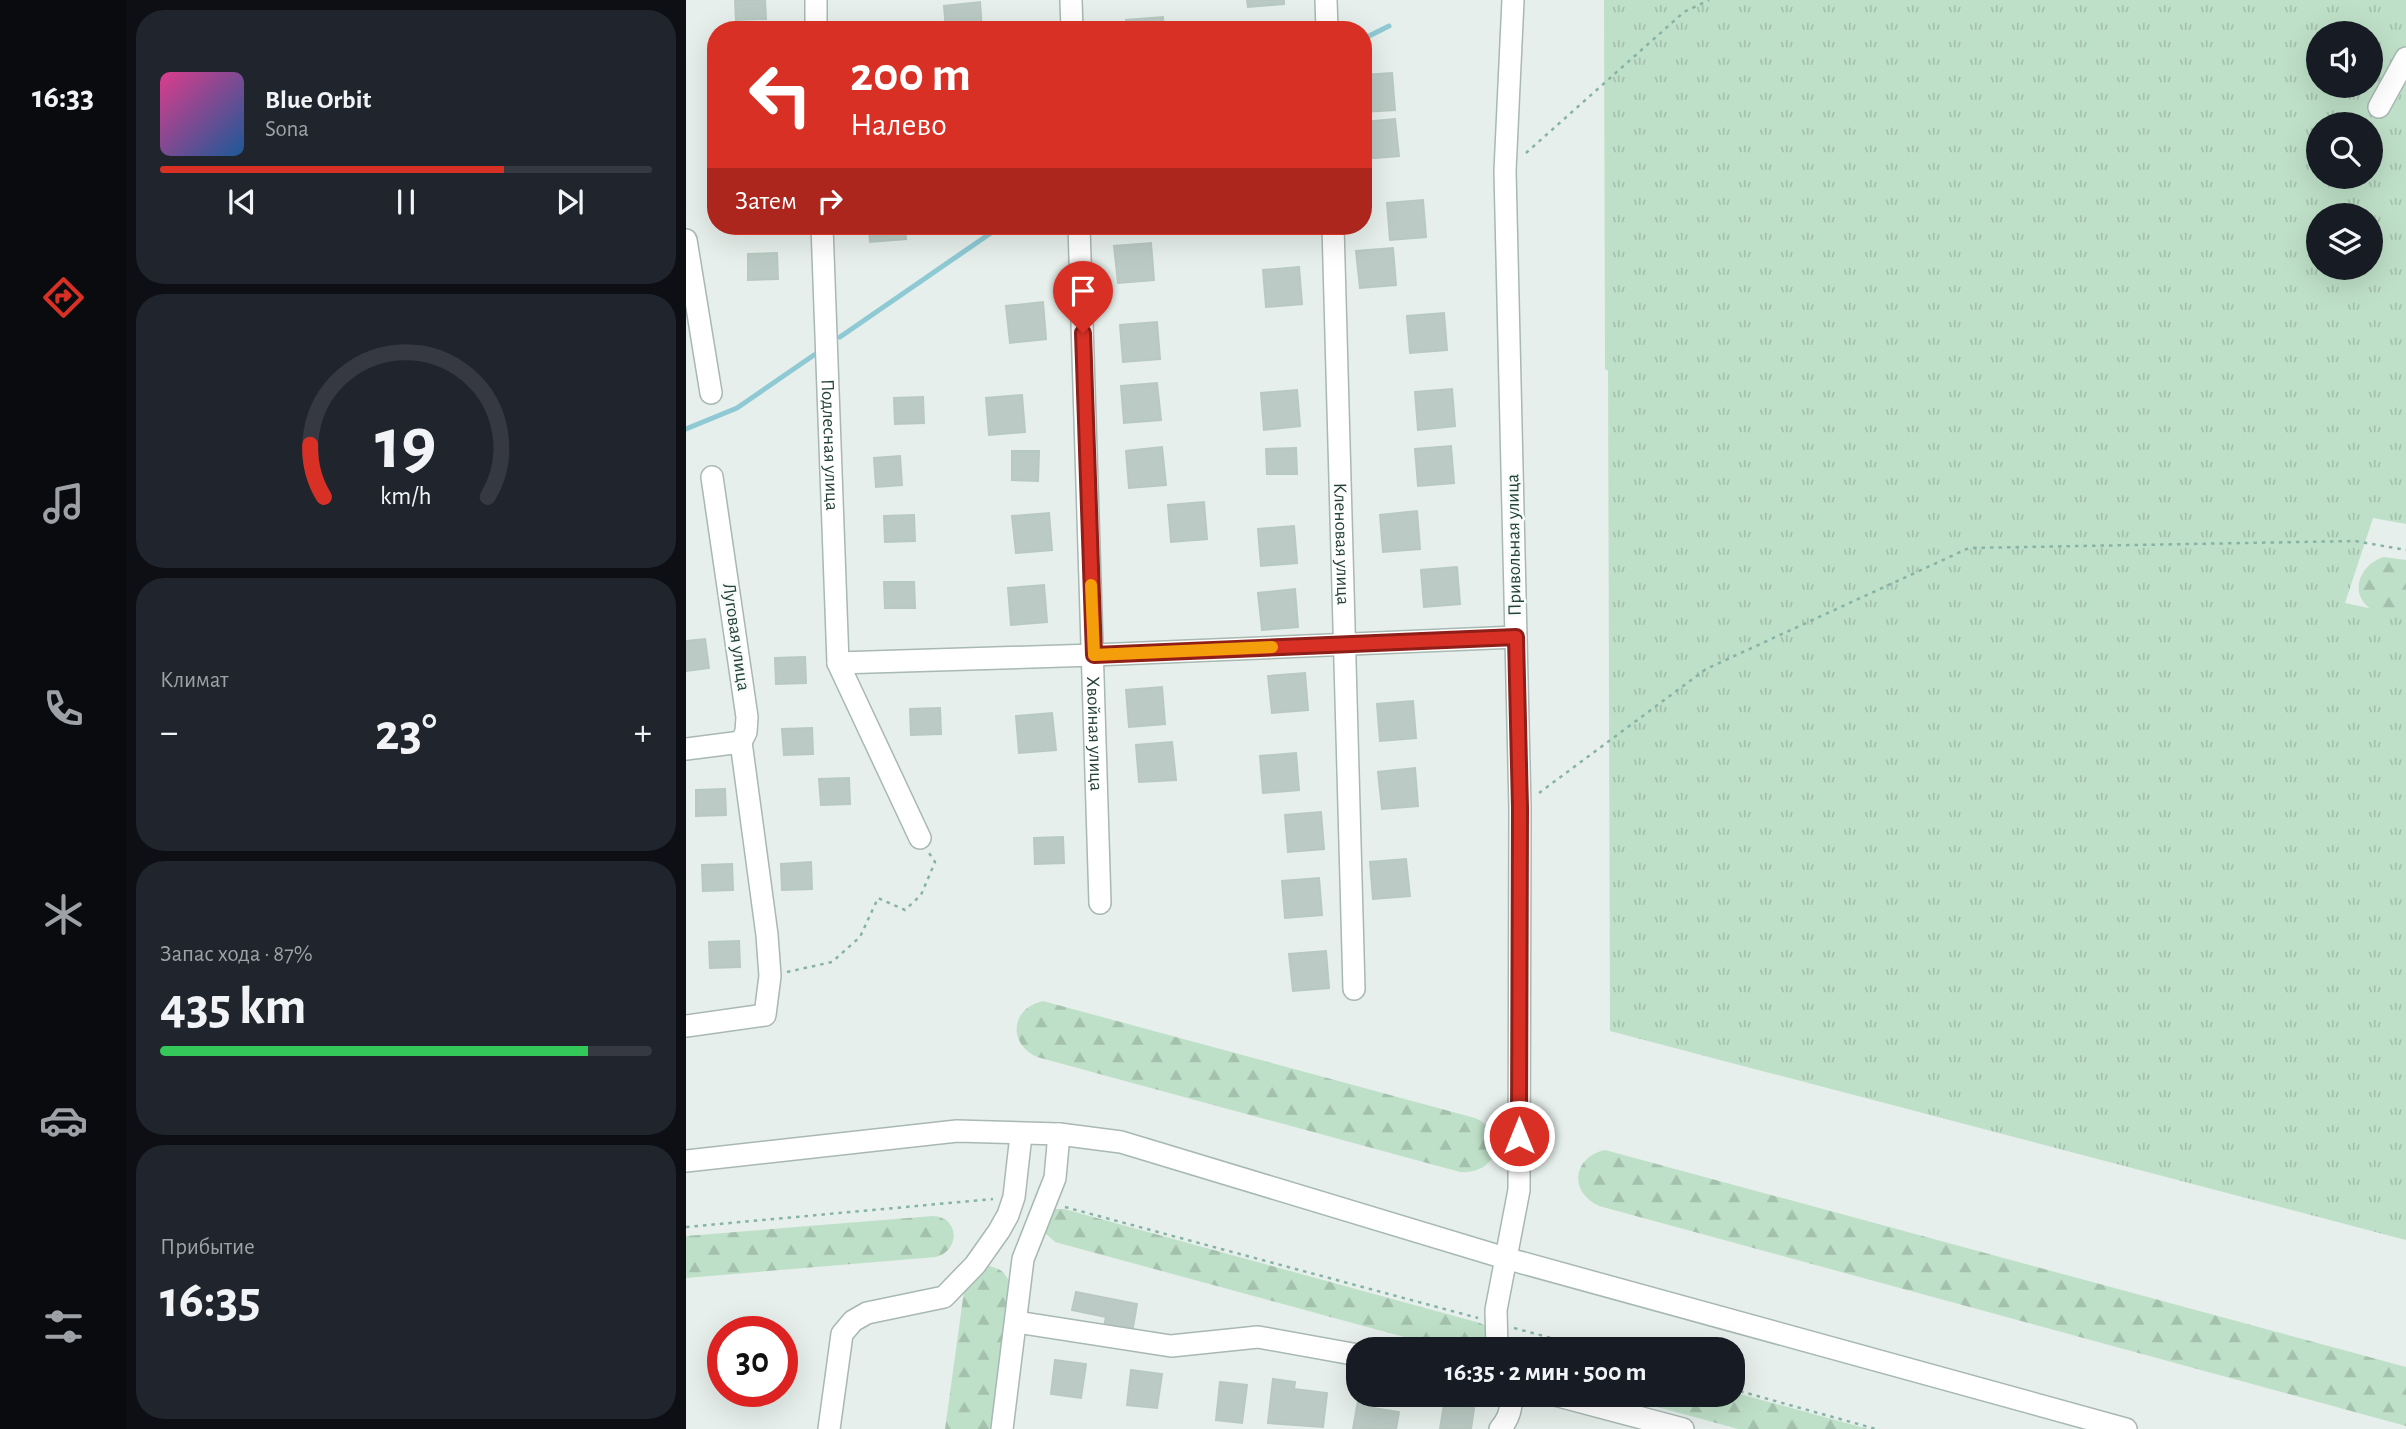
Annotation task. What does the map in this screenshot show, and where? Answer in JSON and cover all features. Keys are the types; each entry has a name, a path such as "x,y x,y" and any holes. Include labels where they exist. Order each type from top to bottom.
{"street":[{"path":"816,0 817,21"},
{"path":"1071,0 1072,21"},
{"path":"1326,0 1327,21"},
{"name":"Привольная улица","path":"1497,1337 1496,1310 1519,1190 1520,808 1505,171 1513,0"},
{"path":"2379,107 2406,58"},
{"name":"Подлесная улица","path":"822,235 838,663"},
{"name":"Хвойная улица","path":"1079,235 1100,903"},
{"name":"Кленовая улица","path":"1333,235 1354,989"},
{"path":"686,240 711,393"},
{"name":"Луговая улица","path":"686,1026 765,1015 770,976 741,741 746,732 747,717 712,477"},
{"path":"920,838 838,663 1516,637"},
{"path":"686,750 741,741"},
{"path":"686,1161 957,1131 1021,1135 1059,1134 1121,1142 1505,1258 2126,1429"},
{"path":"1002,1429 1023,1259 1055,1178 1059,1134"},
{"path":"830,1429 842,1334 853,1321 867,1312 944,1297 975,1265 999,1231 1014,1197 1021,1135"},
{"path":"1017,1322 1171,1346 1258,1338 1346,1353"},
{"path":"1500,1429 1510,1407"},
{"path":"1592,1407 1647,1425 1683,1429"}],"path":[{"path":"1505,171 1684,12 1709,0"},
{"path":"1520,808 1706,669 1969,548 2355,541 2406,550"},
{"path":"770,976 832,962 860,937 878,898 905,910 922,895 935,862 920,838"},
{"path":"686,1227 1014,1197"},
{"path":"1046,1202 1548,1337"},
{"path":"1745,1393 1877,1429"}],"green space":[{"path":"1604,0 2406,0 2406,524 2373,518 2345,603 2406,616 2406,1240 1610,1031 1608,371 1605,369"},
{"path":"2384,557 2406,560 2406,618 2378,613 2366,605 2361,597 2359,589 2363,573 2368,566"},
{"path":"1043,1001 1475,1118 1493,1133 1495,1152 1483,1167 1460,1172 1037,1057 1021,1043 1017,1026 1024,1011"},
{"path":"1605,1150 2406,1367 2406,1426 1599,1206 1582,1192 1578,1175 1586,1160"},
{"path":"1054,1209 1064,1209 1480,1323 1490,1328 1490,1337 1404,1337 1055,1242 1043,1231"},
{"path":"933,1216 948,1222 954,1234 950,1248 936,1257 686,1278 686,1236"},
{"path":"983,1265 1000,1270 1010,1284 991,1429 945,1429 965,1284"},
{"path":"1745,1395 1868,1429 1738,1429 1658,1407 1745,1407"}],"building":[{"path":"735,0 765,0 766,19 736,20"},
{"path":"1247,0 1284,0 1284,4 1248,7"},
{"path":"980,2 981,21 945,21 944,6"},
{"path":"1163,17 1163,21 1126,21"},
{"path":"1392,73 1395,110 1372,111 1372,74"},
{"path":"1395,119 1399,156 1372,158 1372,121"},
{"path":"1423,200 1426,237 1390,240 1387,203"},
{"path":"870,235 906,235 906,239 870,242"},
{"path":"1151,243 1154,280 1118,283 1114,246"},
{"path":"1393,248 1396,285 1360,288 1356,251"},
{"path":"777,253 778,279 748,280 748,254"},
{"path":"1299,267 1302,304 1266,307 1263,270"},
{"path":"1043,302 1046,339 1010,343 1006,306"},
{"path":"1444,313 1447,350 1410,353 1407,316"},
{"path":"1157,322 1160,359 1123,362 1120,325"},
{"path":"1157,383 1161,420 1124,423 1121,386"},
{"path":"1452,389 1455,426 1418,430 1415,392"},
{"path":"1297,390 1300,426 1264,430 1261,393"},
{"path":"1022,395 1025,432 989,435 986,398"},
{"path":"923,397 924,423 895,424 894,398"},
{"path":"1451,446 1454,483 1418,486 1415,449"},
{"path":"1162,447 1166,485 1129,488 1126,451"},
{"path":"1296,448 1297,474 1267,474 1266,449"},
{"path":"1012,451 1039,451 1038,481 1012,480"},
{"path":"900,456 902,485 876,487 874,458"},
{"path":"1204,502 1207,539 1171,542 1168,505"},
{"path":"1417,511 1420,549 1383,552 1380,515"},
{"path":"1049,513 1052,550 1016,553 1012,516"},
{"path":"914,515 915,541 885,542 884,516"},
{"path":"1294,526 1297,563 1261,566 1258,529"},
{"path":"1457,567 1460,604 1424,607 1421,570"},
{"path":"884,582 914,582 915,608 885,608"},
{"path":"1044,585 1047,622 1011,625 1008,588"},
{"path":"1295,589 1298,627 1262,630 1258,593"},
{"path":"705,639 709,668 686,671 686,641"},
{"path":"805,657 806,683 776,684 775,658"},
{"path":"1305,673 1308,710 1272,713 1268,676"},
{"path":"1162,687 1165,724 1129,727 1126,690"},
{"path":"1413,701 1416,738 1380,741 1377,704"},
{"path":"940,708 941,734 911,735 910,709"},
{"path":"1052,713 1056,750 1019,753 1016,716"},
{"path":"812,728 813,754 784,755 782,729"},
{"path":"1172,742 1176,780 1139,782 1136,745"},
{"path":"1296,753 1299,790 1263,793 1260,756"},
{"path":"1415,768 1418,806 1382,809 1378,772"},
{"path":"849,778 850,804 821,805 819,779"},
{"path":"725,789 726,815 696,816 696,790"},
{"path":"1321,812 1324,849 1288,852 1285,815"},
{"path":"1063,837 1064,863 1035,864 1034,838"},
{"path":"1406,859 1410,896 1373,899 1370,862"},
{"path":"811,862 812,889 782,890 781,864"},
{"path":"732,864 733,890 703,891 702,865"},
{"path":"1319,878 1322,915 1285,918 1282,881"},
{"path":"739,941 740,967 710,968 709,942"},
{"path":"1326,951 1329,988 1293,991 1289,954"},
{"path":"1076,1292 1137,1304 1132,1333 1104,1327 1106,1317 1072,1310"},
{"path":"1055,1360 1086,1364 1081,1398 1051,1394"},
{"path":"1131,1370 1162,1374 1157,1408 1127,1405"},
{"path":"1273,1379 1295,1382 1294,1389 1327,1393 1323,1427 1268,1423"},
{"path":"1220,1382 1247,1385 1242,1423 1216,1420"},
{"path":"1357,1407 1399,1412 1396,1429 1353,1429"},
{"path":"1444,1407 1474,1408 1471,1429 1440,1429"}],"waterway":[{"path":"1372,34 1389,26"},
{"path":"840,337 988,235"},
{"path":"686,429 737,408 814,355"}],"slow traffic":[{"path":"1091,585 1094,655 1272,647"}],"route":[{"path":"1083,333 1094,655 1516,637 1520,808 1519,1136"}]}
